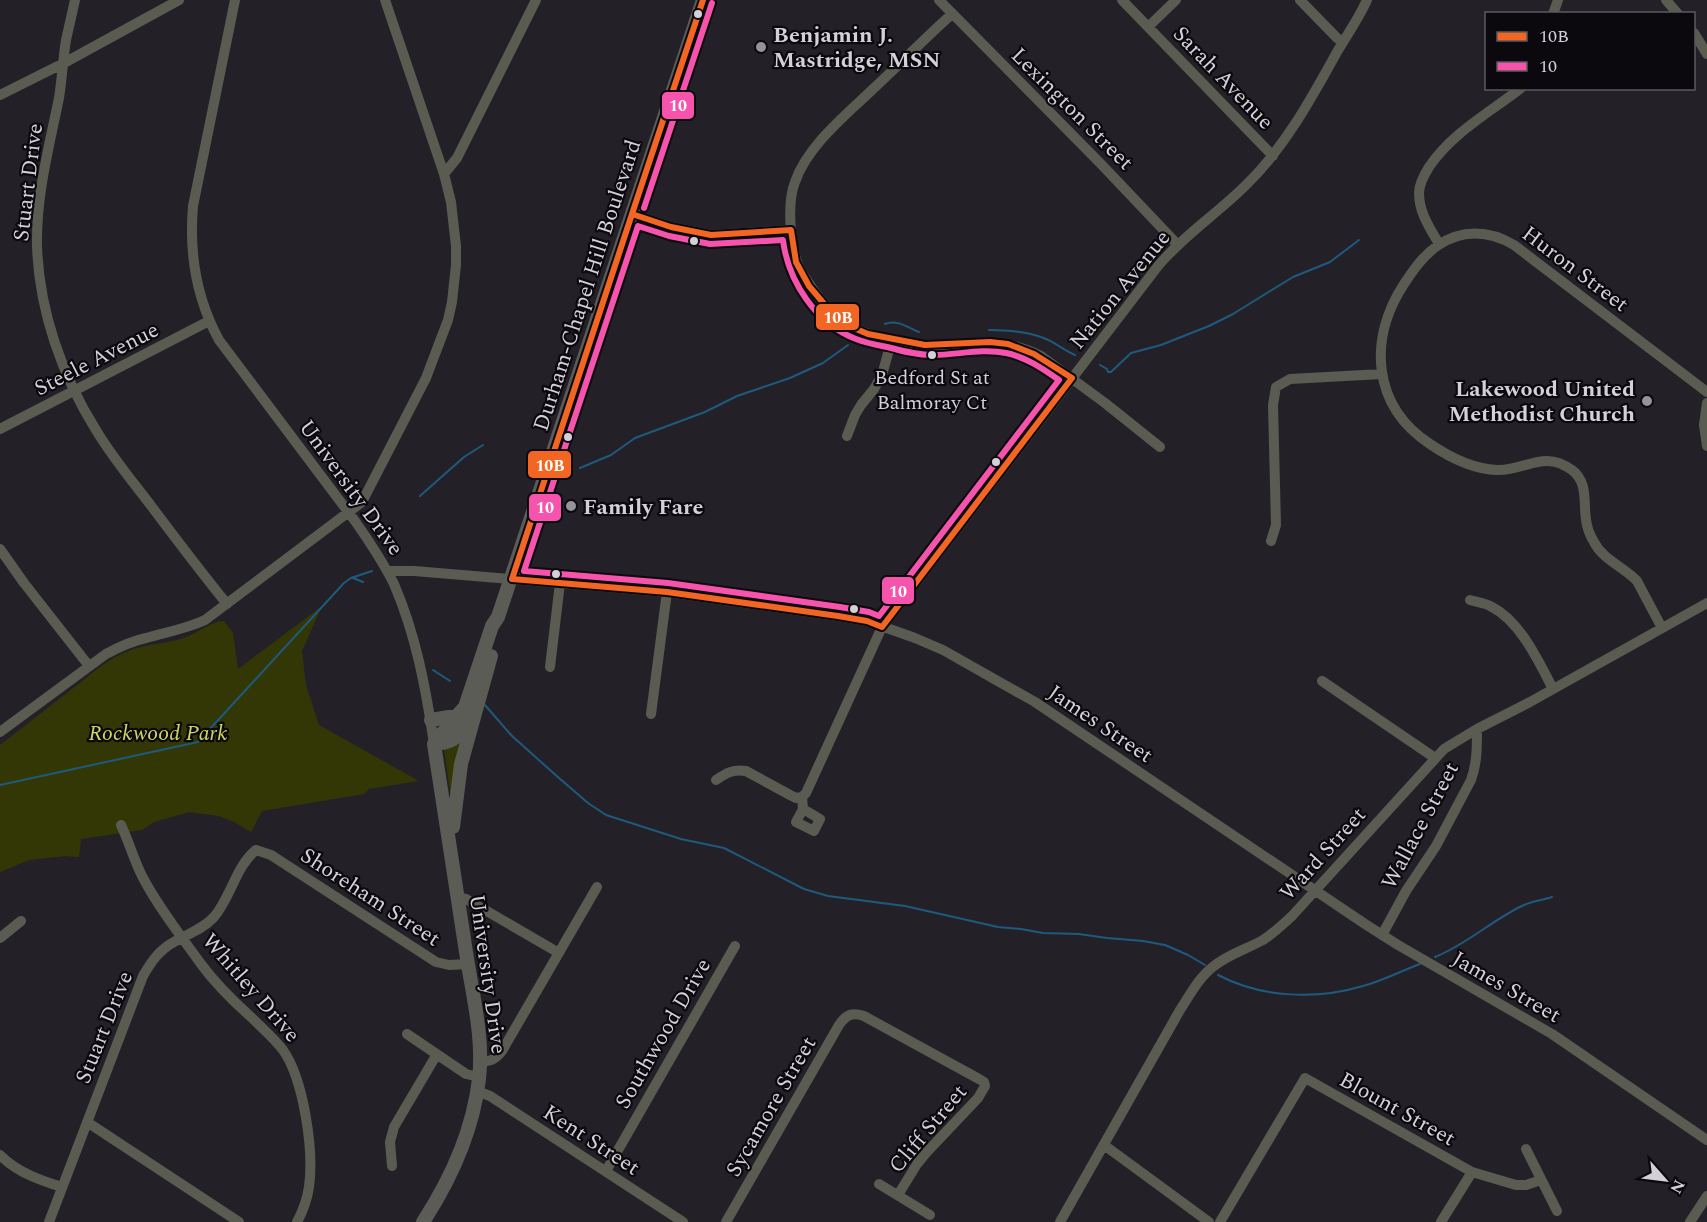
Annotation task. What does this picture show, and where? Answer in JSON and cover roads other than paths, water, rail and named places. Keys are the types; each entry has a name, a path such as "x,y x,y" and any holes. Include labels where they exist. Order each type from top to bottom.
{"main road":[{"name":"Durham-Chapel Hill Boulevard","path":"434,744 440,735 452,725 467,702 492,626 498,617 512,579 703,0"},
{"path":"450,850 459,773 498,632 498,617"},
{"path":"434,744 454,740 474,715"},
{"path":"431,720 456,717"},
{"name":"University Drive","path":"423,1222 439,1197 455,1163 468,1126 478,1084 480,1062 476,1016 434,744"}],"street":[{"name":"Stuart Drive","path":"75,0 43,181 38,225 38,247 51,332 75,390 96,431 227,604"},
{"path":"0,95 179,0"},
{"name":"University Drive","path":"235,0 192,216 191,235 197,283 209,321 227,352 372,544 387,570 405,610 414,640 434,744"},
{"path":"0,732 106,654 145,638 205,620 362,502 433,361 448,320 454,285 456,246 451,202 444,174 385,0"},
{"path":"444,174 457,158 536,0"},
{"name":"Lexington Street","path":"939,0 1178,244"},
{"name":"Sarah Avenue","path":"1122,0 1273,156"},
{"path":"1148,27 1176,0"},
{"path":"1300,0 1343,42"},
{"name":"Nation Avenue","path":"802,797 806,793 882,627 1158,266 1178,244 1238,194 1273,156 1297,121 1366,0"},
{"path":"1666,0 1676,12"},
{"path":"952,14 838,123 805,161 791,197 791,230 797,265 825,306 850,327 874,336 933,346 1007,344 1041,356 1160,447"},
{"path":"1695,35 1707,54"},
{"path":"1439,244 1421,210 1419,188 1425,175 1436,157 1449,143 1518,90"},
{"path":"632,214 671,227 711,235 791,230"},
{"name":"Huron Street","path":"1662,628 1637,581 1602,553 1594,542 1587,525 1584,488 1575,473 1569,468 1541,460 1498,470 1481,468 1452,457 1429,444 1410,429 1388,395 1382,374 1382,338 1392,306 1401,288 1420,261 1439,244 1462,235 1485,233 1505,239 1707,392"},
{"name":"Steele Avenue","path":"0,429 209,321"},
{"path":"847,435 855,415 882,375 892,339"},
{"path":"1271,541 1276,525 1273,405 1276,387 1290,379 1382,374"},
{"path":"1707,404 1704,425 1707,446"},
{"path":"0,549 89,666"},
{"name":"James Street","path":"387,570 667,592 838,615 867,621 943,650 1035,702 1382,935 1552,1034 1707,1140"},
{"path":"550,667 560,583"},
{"path":"651,714 667,592"},
{"path":"1470,600 1493,607 1510,621 1529,644 1553,689"},
{"name":"Ward Street","path":"1060,1222 1180,1010 1205,974 1222,960 1262,941 1292,916 1435,758 1454,742 1707,603"},
{"path":"1322,681 1435,758"},
{"name":"Wallace Street","path":"1382,935 1406,891 1436,846 1471,780 1477,749 1477,729"},
{"path":"716,780 730,771 746,771 796,798 802,797 803,810"},
{"name":"Whitley Drive","path":"121,825 154,898 202,966 282,1049 290,1061 302,1092 309,1148 310,1172 306,1201 297,1222"},
{"name":"Stuart Drive","path":"49,1222 143,976 157,955 169,945 204,926 213,917 246,861 256,850"},
{"name":"Shoreham Street","path":"256,850 270,855 430,959 443,964 468,964"},
{"path":"480,1062 496,1058 502,1051 597,887"},
{"path":"458,897 466,899 559,953"},
{"path":"0,938 21,921"},
{"name":"Southwood Drive","path":"606,1171 735,946"},
{"name":"Cliff Street","path":"851,1014 864,1016 984,1082 982,1093 917,1164 898,1196"},
{"name":"Sycamore Street","path":"726,1222 839,1025 846,1015 851,1014"},
{"name":"Kent Street","path":"407,1034 466,1074 490,1096 683,1222"},
{"path":"392,1166 390,1142 394,1127 437,1054"},
{"name":"Blount Street","path":"1220,1222 1305,1078 1472,1172 1516,1185 1526,1185 1541,1180"},
{"path":"87,1122 239,1222"},
{"path":"1104,1145 1209,1222"},
{"path":"1526,1149 1557,1210"},
{"path":"0,1155 24,1173 62,1187"},
{"path":"1441,1222 1472,1172"},
{"path":"879,1184 930,1215"},
{"path":"1690,1222 1707,1196"}],"waterway":[{"path":"1100,365 1111,372 1131,353 1161,345 1209,326 1293,277 1330,262 1359,240"},
{"path":"885,324 898,323 919,332"},
{"path":"989,330 1016,331 1035,335 1075,355"},
{"path":"580,468 611,455 635,438 823,363 848,345"},
{"path":"420,496 464,457 483,445"},
{"path":"0,785 198,742 344,583 351,578 372,571"},
{"path":"353,578 363,582"},
{"path":"433,670 450,681"},
{"path":"484,704 512,736 588,803 606,815 681,839 724,848 804,889 828,896 905,906 998,927 1165,945 1205,965"},
{"path":"1435,957 1513,911 1527,904 1552,897"},
{"path":"1218,975 1253,988 1308,995 1363,986 1420,964"}],"place":[{"name":"Benjamin J. Mastridge, MSN","path":"761,47"},
{"name":"Bedford St at Balmoray Ct","path":"932,355"},
{"name":"Lakewood United Methodist Church","path":"1647,401"},
{"name":"Family Fare","path":"571,506"}],"park label":[{"name":"Rockwood Park","path":"158,732"}]}
